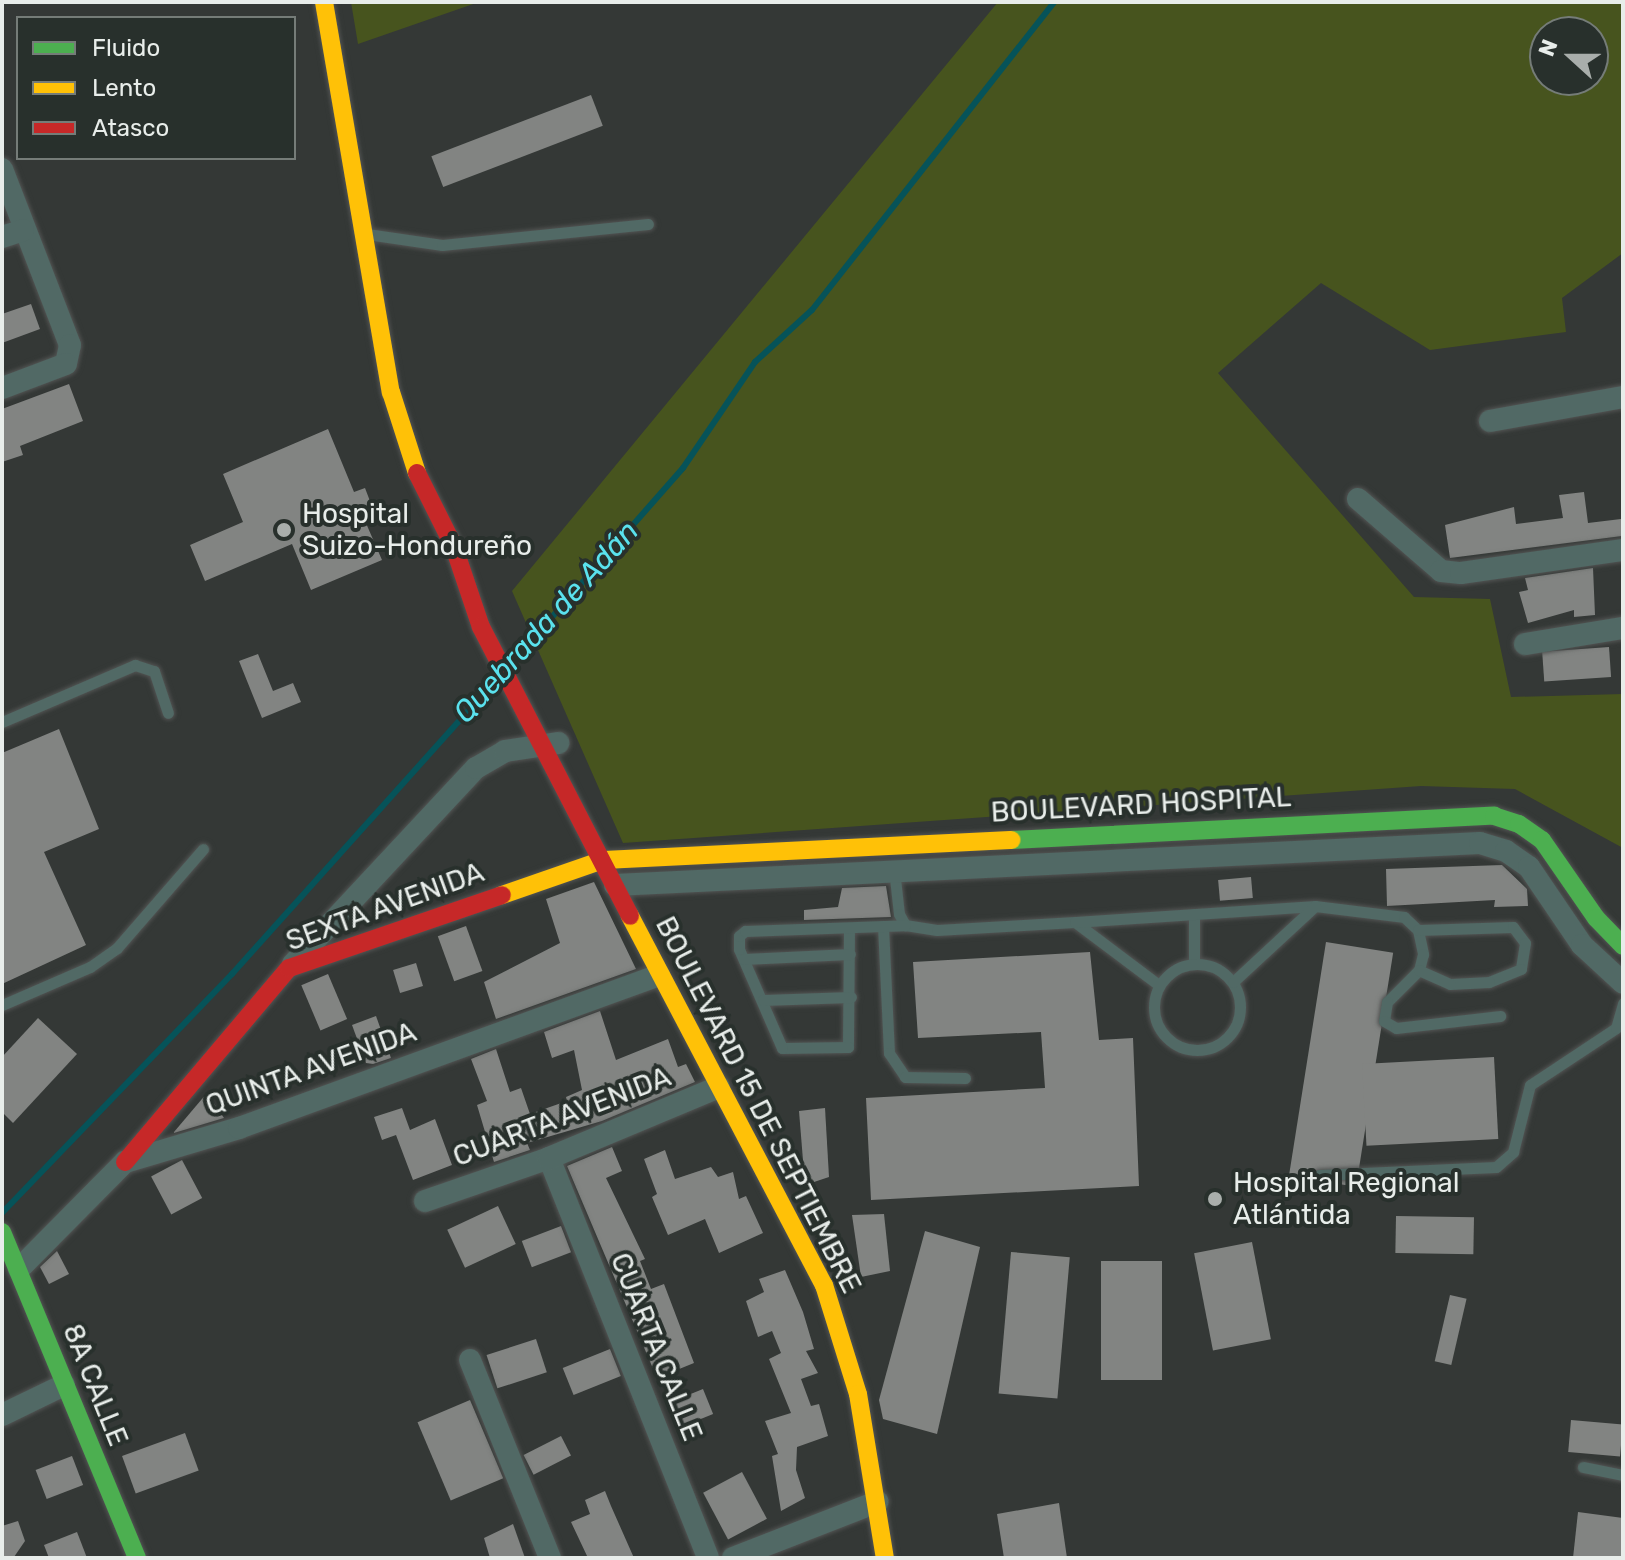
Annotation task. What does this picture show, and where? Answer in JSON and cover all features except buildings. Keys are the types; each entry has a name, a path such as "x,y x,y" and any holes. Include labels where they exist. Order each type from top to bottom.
{"street":[{"name":"BOULEVARD 15 DE SEPTIEMBRE","path":"324,2 391,392 416,470 454,547 501,622 565,783 659,975 824,1285 858,1394 885,1558"},
{"path":"2,169 12,234 70,345 66,364 2,388"},
{"path":"1490,421 1623,397"},
{"path":"1358,499 1441,571 1461,573 1623,550"},
{"name":"BOULEVARD 15 DE SEPTIEMBRE","path":"454,547 481,627 518,701 549,744"},
{"path":"1525,644 1623,628"},
{"path":"289,968 476,768 505,751 549,744"},
{"name":"BOULEVARD HOSPITAL","path":"603,860 894,849 1494,816 1519,824 1542,840 1596,918 1623,946"},
{"name":"BOULEVARD HOSPITAL","path":"615,885 895,875 1480,843 1506,851 1529,867 1582,945 1623,983"},
{"name":"SEXTA AVENIDA","path":"125,1162 289,968 603,860"},
{"name":"QUINTA AVENIDA","path":"17,1266 125,1162 239,1128 659,975"},
{"name":"CUARTA AVENIDA","path":"425,1201 549,1158 719,1087"},
{"name":"CUARTA CALLE","path":"549,1158 708,1558"},
{"name":"8A CALLE","path":"2,1232 137,1558"},
{"path":"470,1360 550,1558"},
{"path":"2,1415 64,1385"},
{"path":"733,1558 877,1502"}],"lane":[{"path":"364,233 442,245 648,224"},
{"path":"2,722 135,665 154,671 168,713"},
{"path":"2,1005 90,967 117,948 203,849"},
{"path":"894,849 895,875 905,925"},
{"path":"1233,982 1315,906"},
{"path":"849,928 851,997 848,1047 793,1051 782,1048 744,959 739,936 745,931 905,925 937,930 1315,906 1404,917 1418,930 1423,954 1419,970 1387,1002 1384,1021 1396,1028 1500,1016"},
{"path":"1194,914 1194,963"},
{"path":"1075,922 1159,985"},
{"path":"883,926 889,1053 905,1077 965,1078"},
{"path":"1418,930 1513,927 1525,943 1521,969 1489,982 1450,984 1419,970"},
{"path":"744,959 850,954"},
{"path":"1194,963 1209,965 1233,982 1241,1004 1236,1027 1221,1044 1199,1052 1176,1047 1159,1030 1153,1008 1159,985 1174,970 1194,963"},
{"path":"763,1000 851,997"},
{"path":"1319,1175 1496,1167 1513,1152 1530,1085 1619,1027 1623,1003"},
{"path":"1583,1467 1623,1475"}],"green space":[{"path":"351,2 479,2 358,44"},
{"path":"998,2 1623,2 1623,253 1562,298 1566,332 1430,350 1321,283 1218,373 1414,597 1490,599 1511,697 1623,694 1623,848 1515,789 1421,786 623,843 512,591"}],"waterway":[{"name":"Quebrada de Adán","path":"509,666 683,468 755,362 812,310 1054,2"},
{"name":"Quebrada de Adán","path":"2,1213 232,974 496,680"}],"traffic: fast":[{"path":"1012,840 1494,816 1519,824 1542,840 1596,918 1623,946"},
{"path":"2,1232 137,1558"}],"traffic: slow":[{"path":"324,2 391,392 417,473"},
{"path":"502,895 603,860 1012,840"},
{"path":"630,916 824,1285 858,1394 885,1558"}],"traffic: jam":[{"path":"417,473 454,547 481,627 630,916"},
{"path":"125,1162 289,968 502,895"}],"place":[{"name":"Hospital Suizo-Hondureño","path":"284,530"},
{"name":"Hospital Regional Atlántida","path":"1215,1199"}]}
